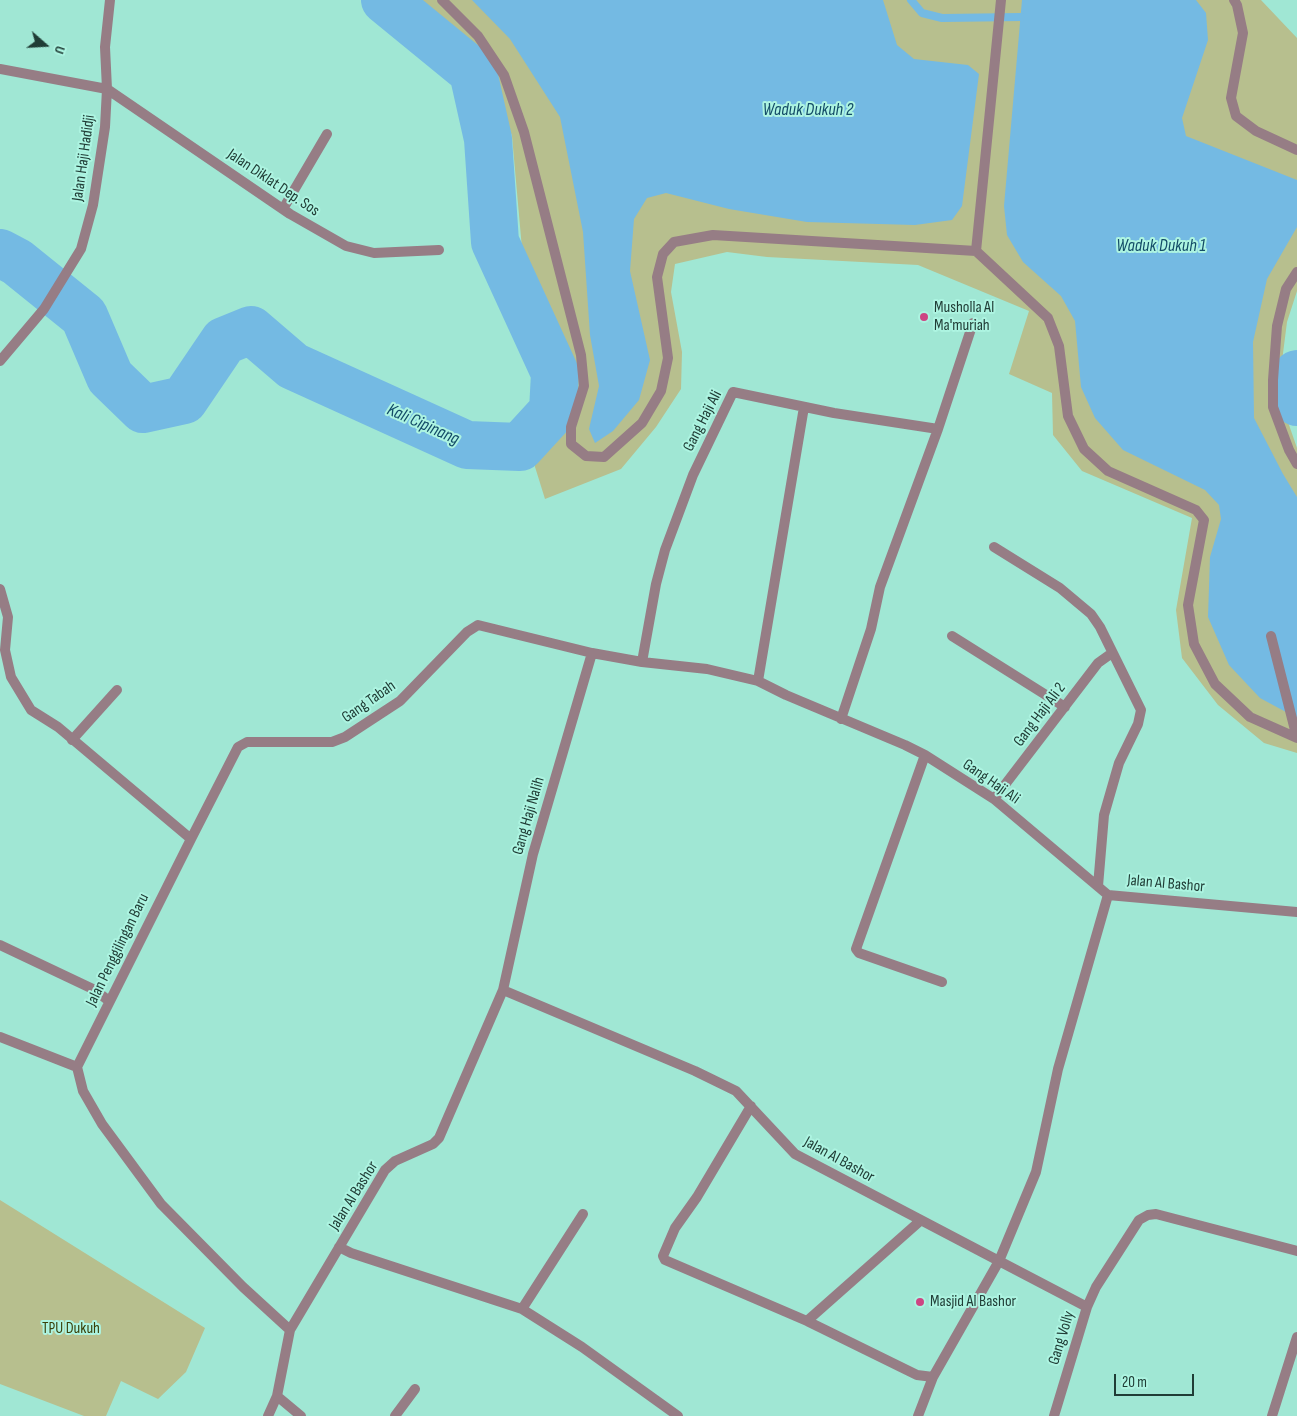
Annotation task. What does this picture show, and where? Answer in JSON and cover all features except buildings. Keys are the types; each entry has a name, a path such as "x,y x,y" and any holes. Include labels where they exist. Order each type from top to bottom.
{"street":[{"name":"Jalan Haji Hadidji","path":"0,361 44,309 77,259 93,205 105,127 107,90 105,47 110,0"},
{"path":"442,0 478,36 504,75 524,132 581,355 584,386 572,427 571,444 586,456 604,457 642,423 661,391 668,358 657,277 663,254 674,242 713,235 976,251 1048,318 1059,346 1068,416 1084,449 1108,471 1196,510 1204,520 1188,605 1194,644 1214,684 1250,717 1297,738"},
{"path":"1234,0 1237,5 1243,33 1231,98 1236,116 1256,131 1297,150"},
{"path":"976,251 1000,5"},
{"path":"0,69 107,90"},
{"name":"Jalan Diklat Dep. Sos","path":"107,90 283,210 346,246 374,253 439,250"},
{"path":"283,210 327,134"},
{"path":"1297,272 1286,289 1277,326 1273,398 1276,416 1289,450 1297,464"},
{"path":"841,719 871,629 880,587 938,429 974,323"},
{"name":"Gang Haji Ali","path":"642,662 656,584 665,550 693,475 733,392 804,407 938,429"},
{"path":"758,681 804,407"},
{"path":"994,547 1060,588 1091,614 1100,626 1138,703 1141,715 1119,763 1104,815 1098,886"},
{"path":"0,589 8,617 5,650 11,677 31,710 72,740 191,838"},
{"name":"Gang Tabah","path":"191,838 238,748 247,742 332,742 345,737 400,701 467,632 478,625 592,653"},
{"path":"952,636 1065,707"},
{"path":"1271,636 1297,738"},
{"name":"Gang Haji Ali","path":"592,653 642,662 707,669 758,681 904,745 994,799 1108,894"},
{"name":"Gang Haji Nalih","path":"503,990 533,854 592,653"},
{"name":"Gang Haji Ali 2","path":"994,799 1098,663 1112,653"},
{"path":"72,740 117,690"},
{"path":"925,756 856,949 859,953 942,982"},
{"name":"Jalan Penggilingan Baru","path":"77,1067 191,838"},
{"name":"Jalan Al Bashor","path":"268,1416 277,1396 290,1330 384,1170 395,1161 433,1144 439,1138 503,990 695,1071 736,1091 795,1154 999,1261 1036,1172 1058,1069 1108,894 1297,912"},
{"path":"0,945 95,990 109,1001"},
{"path":"0,1037 77,1067 83,1091 102,1124 160,1204 243,1287 290,1330"},
{"path":"751,1106 697,1197 675,1228 663,1256 669,1262 807,1321 916,1375 934,1377"},
{"path":"522,1309 582,1214"},
{"path":"1087,1306 1119,1250 1139,1220 1148,1215 1156,1214 1297,1251"},
{"path":"807,1321 920,1221"},
{"path":"339,1247 351,1253 522,1309 582,1347 678,1416"},
{"path":"918,1416 934,1377 999,1261"},
{"name":"Gang Volly","path":"999,1261 1087,1306 1054,1416"},
{"path":"1272,1416 1297,1337"},
{"path":"395,1416 414,1389"},
{"path":"277,1396 301,1416"}],"green space":[{"path":"415,0 1261,0 1297,38 1297,291 1287,322 1280,377 1280,399 1297,448 1297,753 1264,743 1218,705 1182,658 1176,610 1192,518 1082,471 1053,435 1052,393 1009,374 1029,311 918,265 767,257 727,252 675,264 671,292 682,352 681,389 656,427 621,469 545,499 531,454 560,434 573,409 577,388 572,372 544,315 523,260 512,136 493,81 469,45"},
{"name":"TPU Dukuh","path":"0,1200 205,1328 186,1372 158,1399 121,1381 106,1416 84,1416 0,1384"}],"water":[{"name":"Waduk Dukuh 2","path":"472,0 883,0 897,45 914,59 968,65 979,74 962,206 952,220 915,225 807,222 729,209 666,193 647,198 634,219 630,271 650,360 639,400 613,431 595,443 589,429 599,386 590,335 583,232 560,117 510,39"},
{"name":"Waduk Dukuh 1","path":"1022,0 1196,0 1206,13 1208,40 1182,118 1186,136 1297,180 1297,227 1267,279 1253,342 1254,418 1297,497 1297,718 1260,698 1229,665 1208,617 1210,557 1221,519 1219,505 1205,490 1123,450 1095,418 1081,387 1075,321 1061,296 1023,262 1007,235 1004,206"}],"waterway":[{"name":"Kali Cipinang","path":"0,253 17,262 84,316 110,377 143,409 184,400 224,341 251,330 293,366 467,445 520,447 553,411 555,373 495,242 488,139 473,72 385,0"},
{"path":"911,0 922,13 942,18 1021,17"},
{"name":"Kali Cipinang","path":"1297,374 1292,391 1297,402"}],"place":[{"name":"Musholla Al Ma'muriah","path":"924,317"},
{"name":"Masjid Al Bashor","path":"920,1302"}]}
